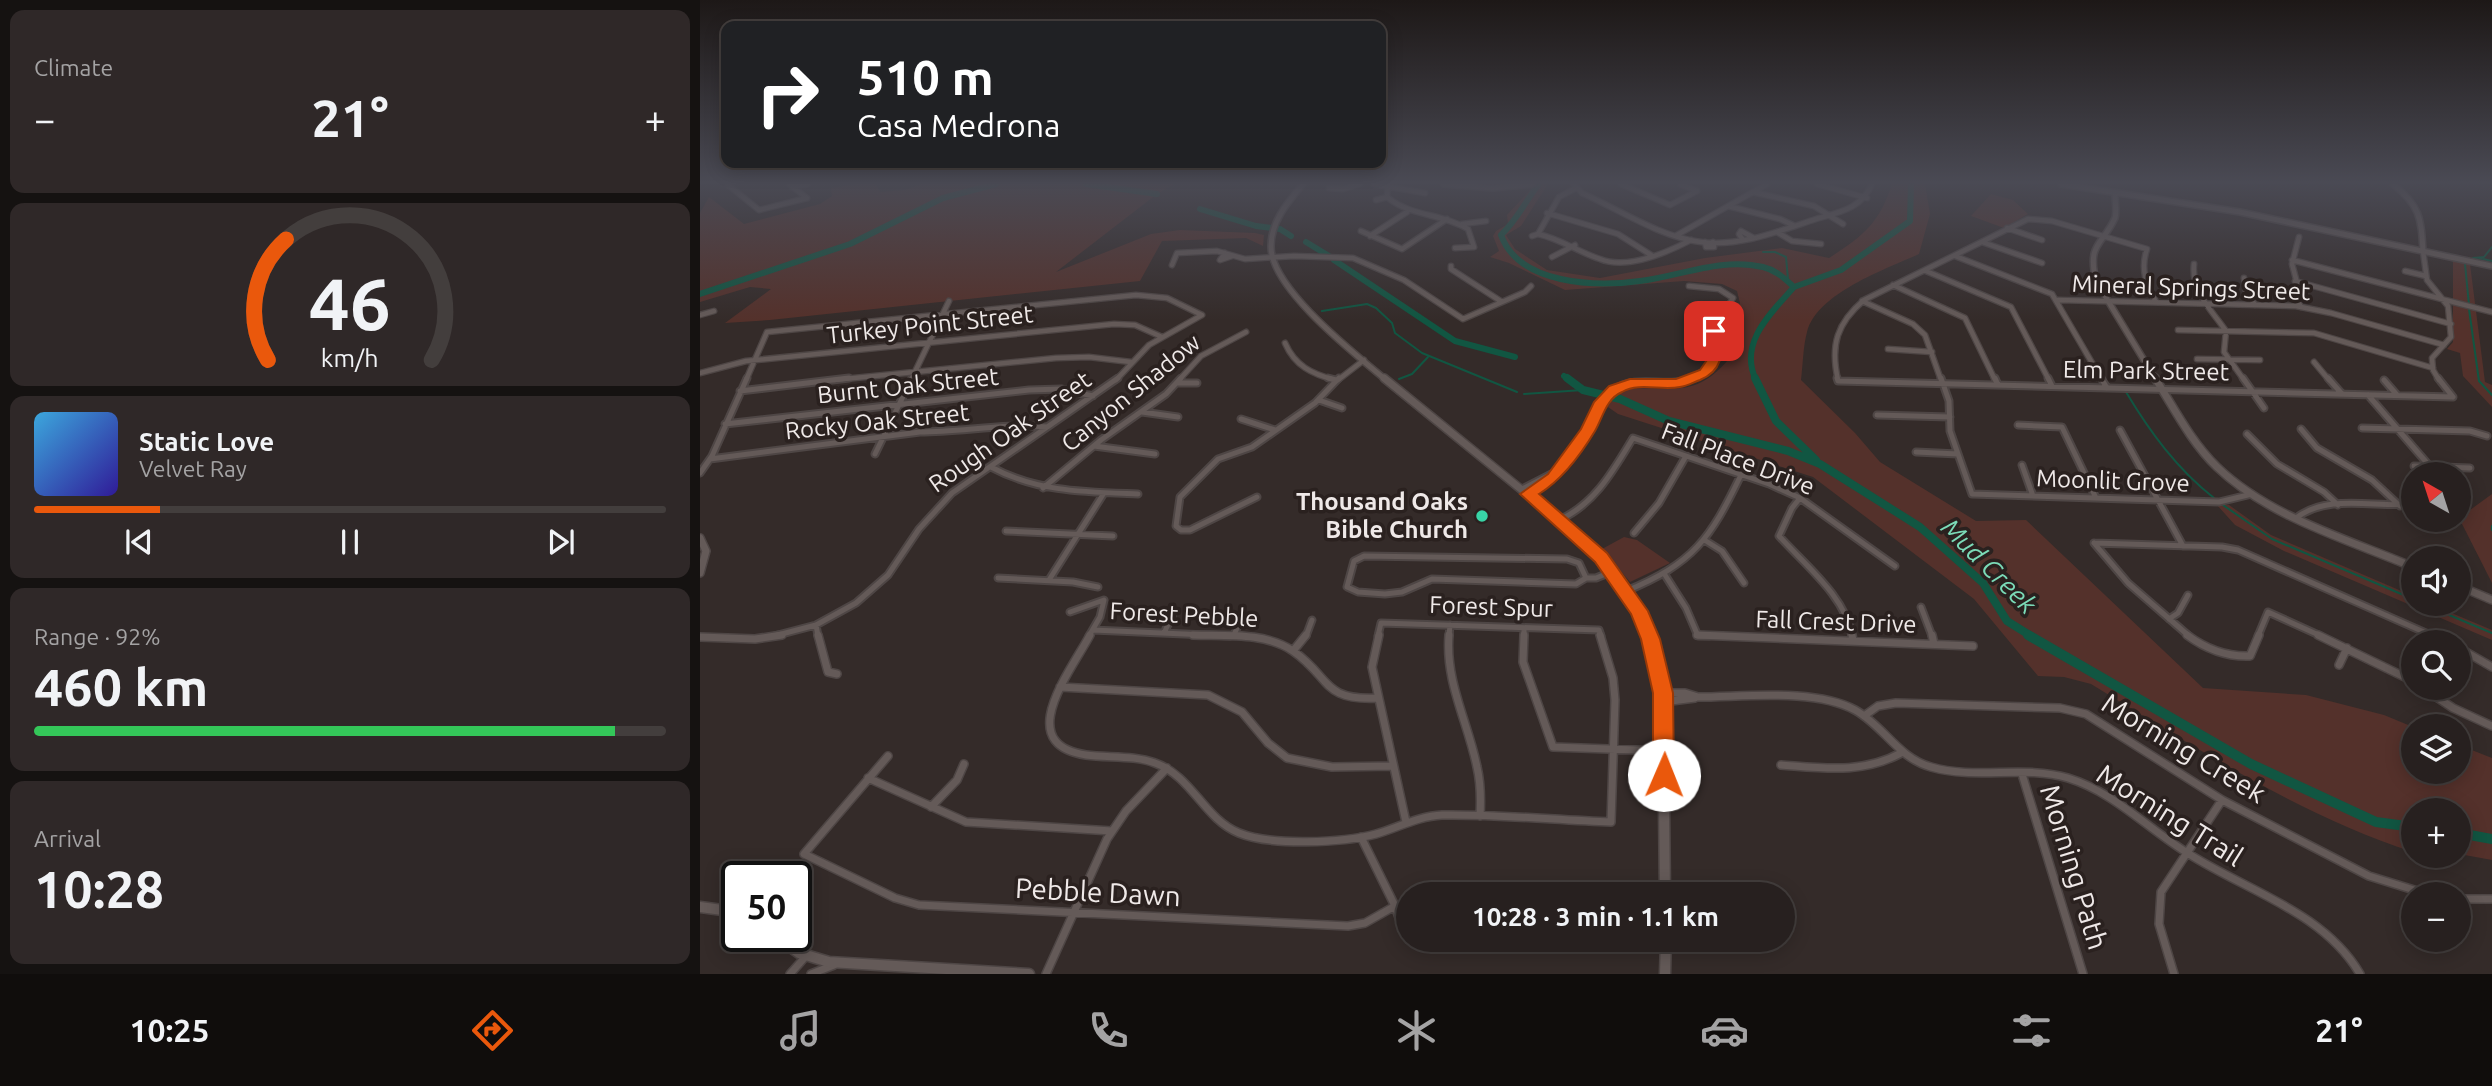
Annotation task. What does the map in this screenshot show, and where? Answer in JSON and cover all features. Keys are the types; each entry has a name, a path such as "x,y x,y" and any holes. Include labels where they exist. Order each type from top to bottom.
{"main road":[{"path":"1273,229 1272,257 1280,276 1335,337 1581,538 1613,571 1626,591 1651,639 1663,697 1665,882"},
{"path":"2106,229 2094,248 2093,269 2107,301 2207,457 2252,494 2296,518 2401,562"},
{"path":"2322,229 2492,266"},
{"path":"2421,229 2423,251"},
{"path":"700,538 705,546 706,557 700,573"},
{"path":"2471,591 2492,600"},
{"path":"700,906 721,909"},
{"path":"800,952 806,956 843,962 1029,974"},
{"path":"1665,974 1666,952"}],"street":[{"path":"1370,236 1380,229"},
{"path":"1361,231 1402,249 1431,229"},
{"path":"1455,248 1474,247 1467,229"},
{"path":"1538,234 1540,229"},
{"path":"1603,229 1641,247 1651,255"},
{"path":"1664,229 1691,240 1705,242 1706,247 1711,248 1714,247 1713,242 1743,240 1785,229"},
{"path":"1677,235 1687,229"},
{"path":"1862,301 2004,229"},
{"path":"2011,229 2042,240"},
{"path":"2078,229 2147,249 2143,258 2143,275 2156,302"},
{"path":"1743,240 1738,234 1741,231 1754,238"},
{"path":"1777,232 1792,241 1821,244"},
{"path":"1532,236 1538,234 1575,246 1608,262"},
{"path":"2299,237 2292,260 2294,295 2301,307"},
{"path":"1600,264 1673,251 1691,240"},
{"path":"1982,242 2042,263"},
{"path":"1552,257 1575,246"},
{"path":"2178,330 2314,333 2433,368 2433,355 2451,337 2451,324 2446,302 2426,276 2423,251"},
{"path":"1172,265 1177,253 1225,253 1245,259 1353,258 1404,280 1463,319 1525,292 1531,286"},
{"path":"1225,253 1220,260 1233,256"},
{"path":"1955,256 2044,289 2058,300 2107,388"},
{"path":"2292,260 2492,312"},
{"path":"2194,264 2194,284 2226,331 2222,348 2264,408"},
{"path":"1451,266 1451,269 1502,302"},
{"path":"1925,270 1998,299 2011,307 2052,386"},
{"path":"2405,271 2426,276"},
{"path":"2245,278 2246,291 2255,304"},
{"path":"2295,281 2451,324"},
{"path":"1893,285 1965,317 1998,385"},
{"path":"1525,491 1554,478 1614,390 1630,383 1678,384 1695,379 1712,365 1717,344 1715,327 1733,298 1729,293 1716,289 1689,286"},
{"name":"Rough Oak Street","path":"700,637 766,638 816,625 856,603 888,575 938,506 959,487 1116,380 1131,362 1162,337 1202,315 1172,300 1143,295 943,314"},
{"name":"Mineral Springs Street","path":"2058,300 2301,307 2444,345"},
{"path":"874,454 949,301"},
{"path":"1862,301 1918,327 1925,335 1932,352 1949,401 1950,431 1958,454 1916,452"},
{"name":"Elm Park Street","path":"1862,301 1847,314 1836,332 1833,352 1838,381 2453,397 2433,368"},
{"path":"700,315 714,311"},
{"path":"700,473 710,459 767,332 943,314"},
{"name":"Turkey Point Street","path":"700,373 753,360 1120,323 1145,328 1162,337"},
{"name":"Canyon Shadow","path":"1043,488 1177,383 1200,356 1246,332"},
{"path":"1285,343 1292,358 1301,368 1336,380"},
{"path":"1888,349 1932,352"},
{"path":"740,391 915,370 975,367 1064,357 1131,362"},
{"path":"2197,359 2260,360"},
{"path":"1257,497 1189,530 1181,530 1176,526 1180,497 1218,459 1249,449 1319,400 1336,380 1364,360"},
{"path":"2314,362 2342,394"},
{"path":"2384,380 2397,395"},
{"path":"1177,383 1197,383"},
{"name":"Burnt Oak Street","path":"725,424 899,402 1057,388 1073,389 1093,396"},
{"path":"2368,394 2425,462"},
{"path":"1319,400 1342,408"},
{"path":"1142,412 1178,417"},
{"path":"1877,415 1950,417"},
{"path":"1241,419 1275,429"},
{"name":"Rocky Oak Street","path":"710,459 883,437 1016,424 1048,427"},
{"path":"2018,425 2062,426 2096,498"},
{"path":"2362,428 2470,431 2487,436"},
{"path":"2301,429 2317,448 2372,480 2400,506"},
{"path":"2120,430 2183,545"},
{"path":"2247,434 2277,464 2324,492 2338,505"},
{"name":"Fall Place Drive","path":"1559,520 1577,512 1600,487 1633,438 1800,498 1895,566"},
{"path":"1094,446 1155,454"},
{"name":"Moonlit Grove","path":"1958,454 1972,494 2220,502 2252,494"},
{"path":"1634,533 1659,503 1686,456"},
{"path":"2022,465 2033,496"},
{"path":"991,467 1017,481 1043,488 1138,494"},
{"path":"1626,591 1665,575 1686,561 1706,541 1741,475"},
{"path":"1049,580 1104,493"},
{"path":"1800,498 1792,508 1779,536 1841,605 1850,621 1853,641"},
{"path":"2296,518 2311,506 2400,506"},
{"path":"1006,531 1113,536"},
{"path":"1706,541 1718,548 1744,583"},
{"path":"2401,675 2268,612 2250,656 2235,656 2201,645 2105,560 2094,543 2222,547 2241,551 2419,630"},
{"path":"1586,578 1580,563 1567,559 1455,555 1359,557 1354,561 1347,590 1354,593 1393,594 1432,579 1576,584 1586,578 1596,578 1613,571"},
{"name":"Fall Crest Drive","path":"1665,575 1686,608 1698,636 1973,646"},
{"path":"998,578 1049,580 1098,587"},
{"path":"2169,619 2178,613 2188,595"},
{"path":"1070,612 1104,600 1093,630 1060,687 1047,719 1050,735 1058,746 1067,751 1143,759 1167,768 1189,782 1221,823 1241,834 1258,838 1329,841 1361,837 1406,822 1440,815 1611,822 1614,749"},
{"path":"1921,607 1934,644"},
{"path":"1164,632 1172,616"},
{"path":"1234,635 1241,618"},
{"path":"1293,651 1305,638 1312,620"},
{"name":"Forest Spur","path":"1378,698 1372,663 1381,623 1599,630 1613,678 1614,749"},
{"path":"816,625 825,667 837,674"},
{"path":"1450,625 1446,647 1447,662 1481,781 1480,816"},
{"path":"1524,628 1523,662 1553,747 1664,751"},
{"name":"Forest Pebble","path":"1093,630 1264,638 1293,651 1336,693 1358,699 1378,698"},
{"path":"2340,666 2347,648"},
{"path":"2471,655 2492,667"},
{"path":"1060,687 1208,695 1226,700 1240,709 1275,751 1293,762 1393,766"},
{"name":"Morning Trail","path":"1663,697 1825,700 1845,705 1864,716 1901,753 1939,770 2058,776 2085,785 2186,853 2314,924 2340,945 2360,974"},
{"path":"1378,698 1406,822"},
{"path":"2440,700 2453,709 2492,726"},
{"name":"Morning Creek","path":"1864,716 1878,706 1896,703 2074,710 2103,722 2222,800 2369,876 2401,886"},
{"path":"1781,765 1871,768 1886,763 1901,753"},
{"path":"804,854 888,756"},
{"path":"931,807 957,780 964,764"},
{"path":"1045,974 1112,831 1126,811 1167,768"},
{"name":"Morning Path","path":"2022,774 2083,974"},
{"path":"868,778 931,807 975,823 1112,831"},
{"path":"2174,974 2160,935 2158,908 2161,892 2222,800"},
{"path":"1361,837 1396,909"},
{"name":"Pebble Dawn","path":"804,854 907,903 1073,914 1348,926 1365,923 1395,906"},
{"path":"2471,899 2492,899"},
{"path":"790,974 806,956"},
{"path":"811,974 843,962"}],"shaded area":[{"path":"700,229 1111,229 1056,272 1151,234 1180,230 1264,235 1263,246 1246,238 1162,241 1140,281 725,323 771,289 750,287 700,302"},
{"path":"1499,229 1515,229 1506,235 1515,249 1547,270 1600,278 1705,258 1782,248 1829,258 1866,229 1926,229 1919,254 1854,284 1824,305 1813,318 1807,332 1801,380 1855,433 1880,462 1976,521 2026,520 2203,688 2306,695 2384,715 2401,722 2401,784 2471,784 2471,750 2492,758 2492,860 2471,856 2471,798 2401,798 2401,848 2328,819 2208,755 2091,684 2064,677 2038,676 1974,599 1813,477 1618,414 1608,407 1609,401 1620,390 1690,387 1715,373 1728,360 1723,330 1740,303 1737,291 1722,284 1684,281 1565,290 1509,263 1490,257 1499,251 1493,236"},
{"path":"2453,260 2470,264 2485,382 2492,385 2492,407 2463,376 2460,353 2447,349 2453,342"},
{"path":"2492,494 2492,583 2466,532 2471,532 2471,509"},
{"path":"2217,505 2229,505 2271,535 2401,591 2401,601 2284,551 2235,525"},
{"path":"1624,537 1637,540 1670,563 1630,582 1602,549"},
{"path":"2436,616 2459,616 2492,630 2492,640"}],"waterway":[{"name":"Mud Creek","path":"700,294 850,244 879,229"},
{"name":"Mud Creek","path":"1281,229 1291,236"},
{"path":"1507,229 1501,235 1510,252 1524,264 1561,279 1622,283 1732,264 1772,270 1794,287"},
{"path":"1794,287 1841,270 1898,229"},
{"name":"Mud Creek","path":"1306,242 1329,256"},
{"path":"2473,258 2484,257 2492,247"},
{"path":"1763,252 1775,252 1786,257 1788,279"},
{"path":"2479,258 2492,261"},
{"name":"Mud Creek","path":"1334,260 1455,341 1515,357"},
{"path":"2465,264 2469,305"},
{"path":"1756,380 1751,354 1754,341 1767,318 1794,287"},
{"path":"1322,311 1367,304 1376,308 1392,323 1395,333 1422,353 1517,392"},
{"path":"2469,309 2479,381 2492,395"},
{"path":"1399,379 1412,374 1428,357"},
{"name":"Mud Creek","path":"1564,376 1569,380"},
{"name":"Mud Creek","path":"1567,378 1583,390 1620,399 1669,421 1788,451 1820,464 1920,527 1983,583 2007,621 2031,636"},
{"path":"1755,378 1776,421 1816,460"},
{"path":"1524,394 1583,390"},
{"path":"2126,392 2165,449 2188,475 2214,498"},
{"path":"2223,505 2272,539 2401,594"},
{"path":"2452,616 2492,633"},
{"name":"Mud Creek","path":"2028,635 2251,764 2376,822 2401,825"},
{"name":"Mud Creek","path":"2471,835 2492,839"}],"place":[{"name":"Thousand Oaks Bible Church","path":"1482,516"}],"route":[{"path":"1664,775 1663,693 1651,639 1639,611 1601,557 1528,494 1554,478 1588,430 1599,405 1614,390 1630,383 1678,384 1705,373 1715,357 1717,344 1714,331"}]}
